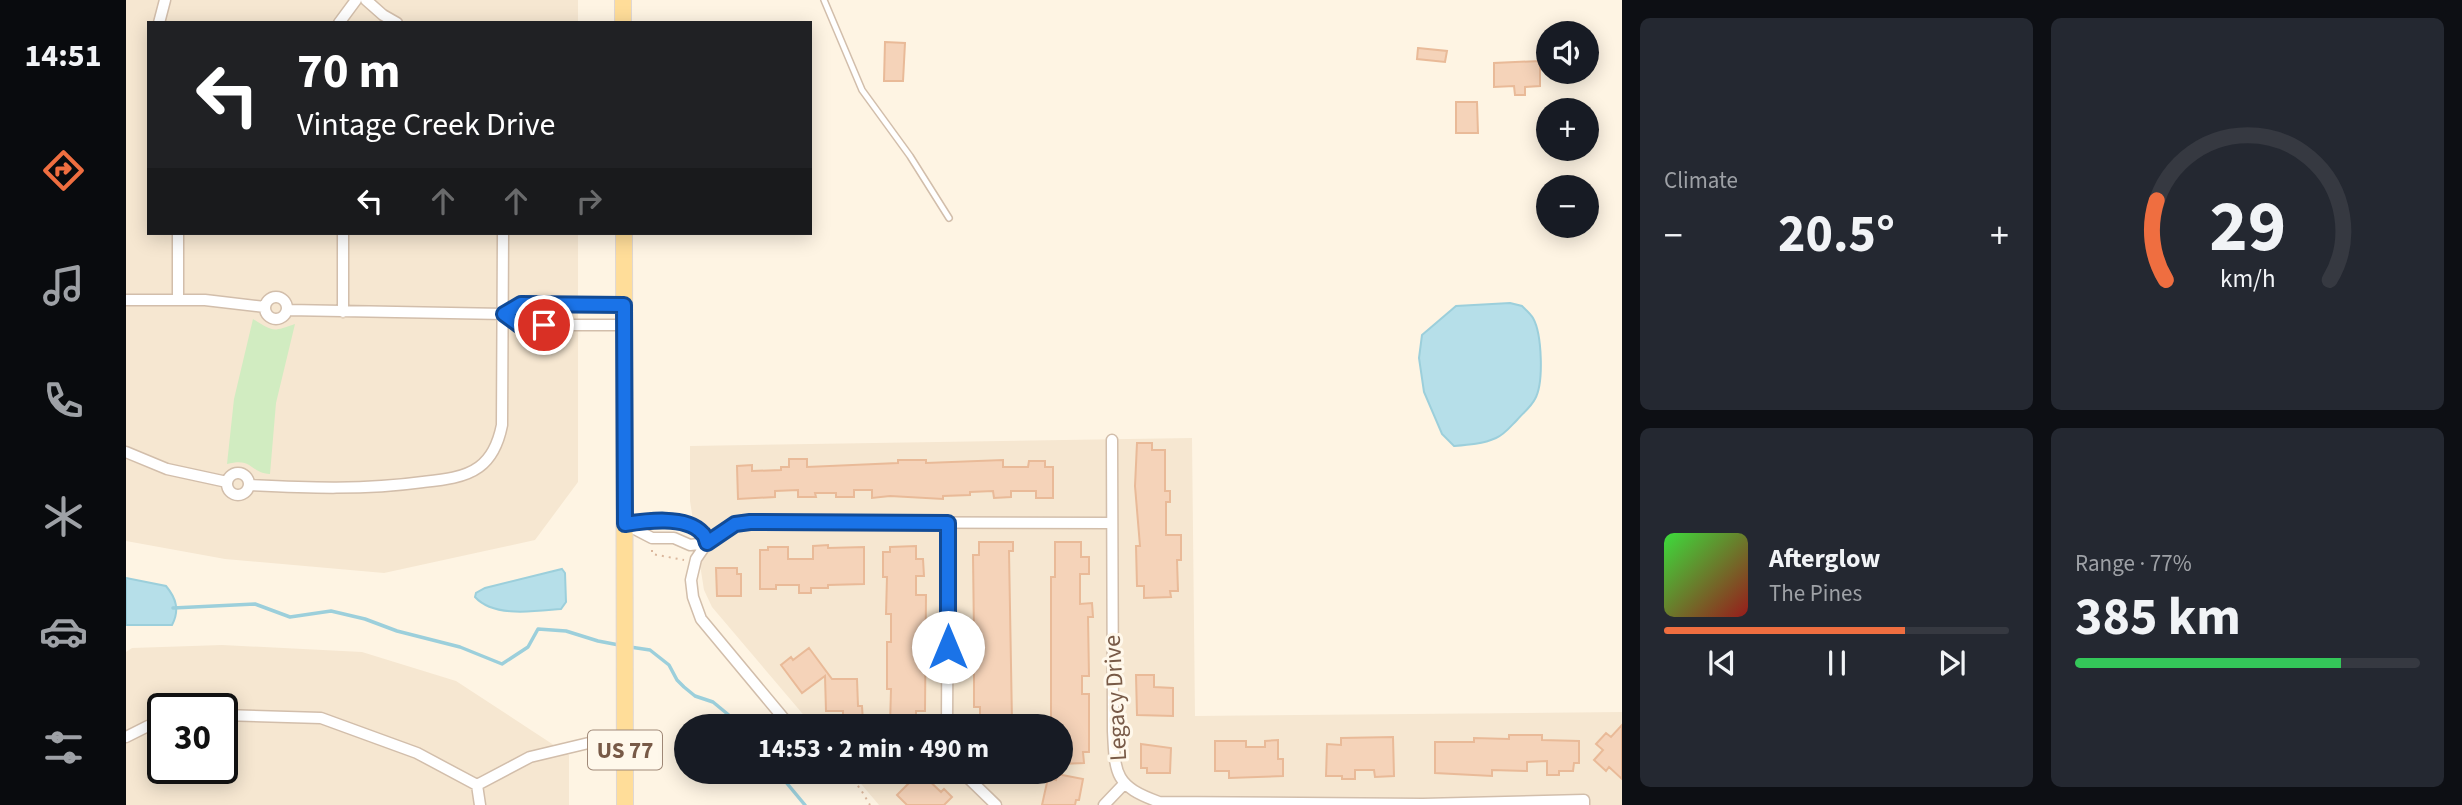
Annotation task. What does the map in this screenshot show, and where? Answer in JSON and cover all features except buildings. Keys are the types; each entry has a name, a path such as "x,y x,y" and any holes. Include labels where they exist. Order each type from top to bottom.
{"main road":[{"path":"623,0 623,21"},
{"name":"US 77","path":"624,235 625,805"}],"street":[{"path":"160,21 165,0"},
{"path":"340,21 356,0"},
{"path":"366,0 394,21"},
{"path":"178,235 178,299"},
{"path":"343,235 343,312"},
{"path":"126,452 167,469 227,482 239,472 246,476 250,485 314,489 386,487 449,479 471,472 483,464 496,447 502,425 503,235"},
{"path":"126,300 205,300 265,307 268,300 277,297 285,301 288,310 504,314 521,304 624,305"},
{"path":"504,314 519,325 624,326"},
{"name":"Legacy Drive","path":"1112,440 1113,742 1115,764 1124,784 1159,802 1584,803"},
{"path":"625,524 652,520 676,522 703,533 707,543"},
{"path":"947,714 948,523"},
{"path":"780,714 701,619 693,597 691,580 696,559 707,543 735,524 1111,523"},
{"path":"625,524 652,538 674,538 690,545 707,543"},
{"path":"238,715 321,718 417,753 477,785"},
{"path":"126,737 147,726"},
{"path":"477,785 530,757 597,741 625,742"},
{"path":"974,784 996,805"},
{"path":"1104,805 1124,784"},
{"path":"477,785 480,805"}],"lane":[{"path":"824,0 862,90 910,156 949,218"}],"path":[{"path":"859,784 870,805"}],"shaded area":[{"path":"126,0 578,0 578,21 147,21 147,235 578,235 578,482 535,540 384,573 225,559 126,541"},
{"path":"1192,438 1195,716 1622,712 1622,805 879,805 861,784 1073,784 1073,714 803,714 712,607 704,590 690,501 690,446"},
{"path":"222,645 362,652 456,681 569,755 569,805 126,805 126,652 132,648"}],"green space":[{"path":"253,319 273,329 295,324 276,403 270,474 242,462 227,464 234,399"}],"water":[{"path":"1510,303 1522,306 1532,316 1536,325 1541,371 1538,392 1529,408 1499,437 1481,443 1454,446 1442,434 1424,392 1419,358 1422,335 1456,306"},
{"path":"562,569 565,573 566,602 561,609 504,611 483,604 475,597 476,593 485,588"},
{"path":"126,578 166,586 176,604 172,625 126,625"}],"waterway":[{"path":"173,608 255,604 290,617 331,611 460,647 502,664 528,647 538,629 566,631 619,645"},
{"path":"630,647 650,650 669,665 684,687 695,696 713,702 728,714"},
{"path":"788,784 805,805"}],"route":[{"path":"544,325 519,325 504,314 521,304 624,305 625,524 652,520 676,522 703,533 707,543 735,524 750,522 948,523 948,647"}]}
